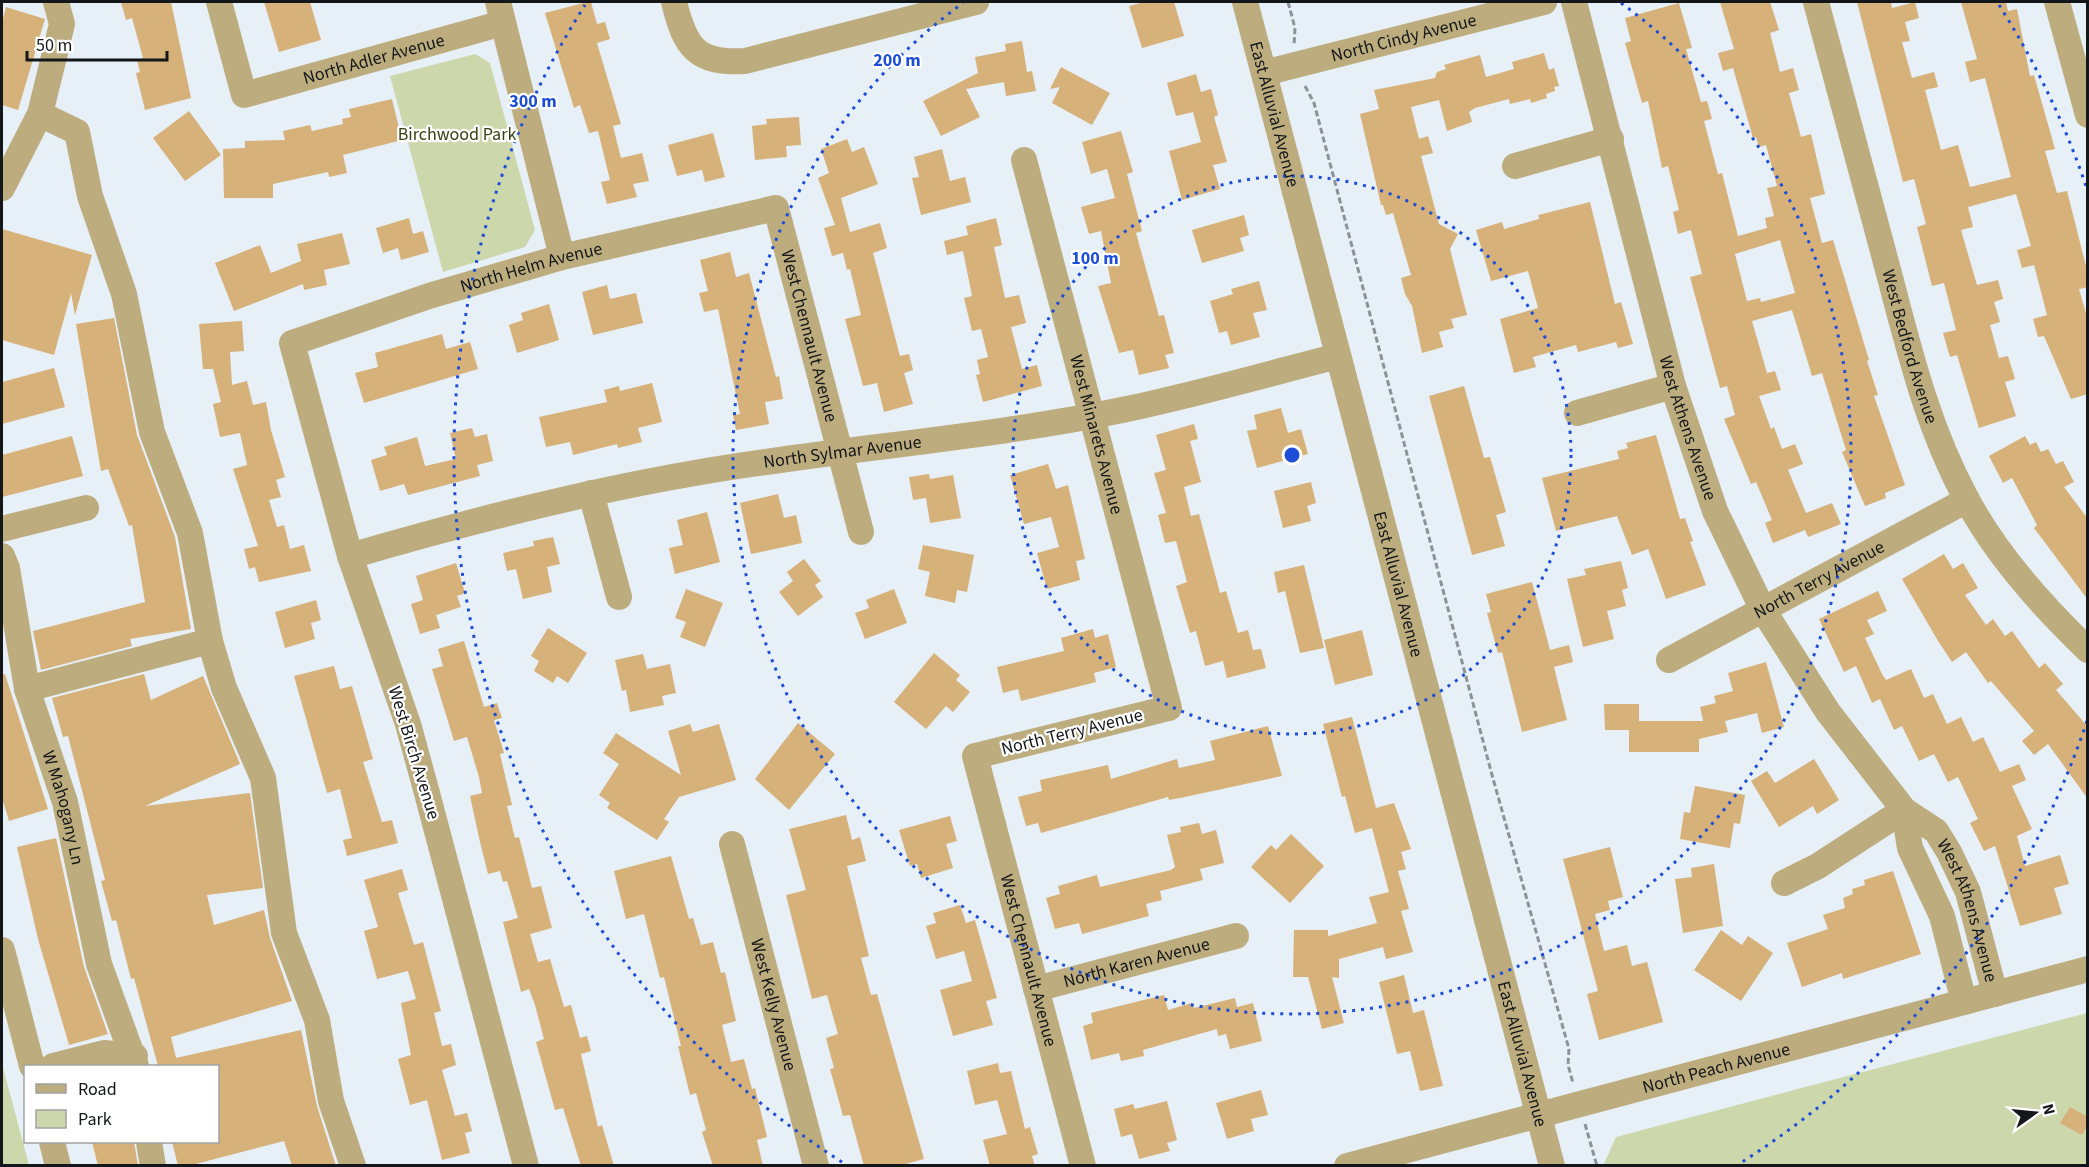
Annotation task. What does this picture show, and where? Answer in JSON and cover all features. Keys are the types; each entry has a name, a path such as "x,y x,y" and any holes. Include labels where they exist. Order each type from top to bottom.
{"street":[{"path":"2,188 40,114 62,24 56,2"},
{"name":"North Adler Avenue","path":"219,2 244,95 501,12"},
{"path":"674,2 680,26 694,49 718,62 745,61 976,2"},
{"name":"East Alluvial Avenue","path":"1245,2 1552,1166"},
{"name":"North Cindy Avenue","path":"1264,73 1544,2"},
{"name":"West Athens Avenue","path":"1574,2 1673,386 1715,511 1763,610 1828,712 1904,810 1936,831 1960,872 1971,903 1995,994"},
{"name":"West Bedford Avenue","path":"1816,2 1917,382 1946,460 1967,500 2026,585 2088,650"},
{"path":"2057,2 2088,115"},
{"path":"501,12 562,257"},
{"path":"40,114 77,132 90,196 124,294 152,432 190,533 210,641 225,688 263,778 284,933 317,1020 331,1101 353,1166"},
{"path":"1515,166 1611,139"},
{"name":"West Minarets Avenue","path":"1024,160 1169,708"},
{"name":"North Helm Avenue","path":"292,343 429,297 562,257 776,208"},
{"name":"West Chennault Avenue","path":"776,208 861,532"},
{"name":"West Birch Avenue","path":"292,343 350,556 408,724 526,1166"},
{"name":"North Sylmar Avenue","path":"350,556 469,521 591,493 697,472 840,451 970,436 1090,416 1128,409 1338,356"},
{"path":"1577,413 1673,386"},
{"path":"591,493 619,597"},
{"name":"North Terry Avenue","path":"1669,660 1967,500"},
{"path":"2,530 86,508"},
{"name":"W Mahogany Ln","path":"3,566 27,689 64,802 99,964 131,1063"},
{"path":"27,689 210,641"},
{"name":"North Terry Avenue","path":"975,756 1169,708"},
{"name":"West Chennault Avenue","path":"975,756 1083,1166"},
{"path":"1784,883 1818,866 1904,810"},
{"name":"West Athens Avenue","path":"1904,810 1910,848 1938,906 1964,1002"},
{"name":"West Kelly Avenue","path":"732,844 816,1166"},
{"name":"North Karen Avenue","path":"1036,989 1236,936"},
{"path":"2,950 32,1065"},
{"name":"North Peach Avenue","path":"1347,1166 1538,1113 2088,969"},
{"path":"57,1065 104,1053 131,1063"},
{"path":"52,1143 58,1166"},
{"path":"149,1143 153,1166"}],"path":[{"path":"1288,2 1299,65 1306,91 1314,103 1489,764 1569,1049 1568,1065"},
{"path":"1590,1143 1597,1166"}],"green space":[{"name":"Birchwood Park","path":"475,54 490,63 535,230 525,247 443,272 390,76"},
{"path":"2087,1013 2087,1165 1603,1166 1616,1137"},
{"path":"2,1064 29,1165 2,1165"}],"building":[{"path":"121,2 171,2 191,98 145,110 136,73 140,72 137,60 143,58 132,18 126,20"},
{"path":"264,2 310,2 321,40 279,52"},
{"path":"591,2 597,24 605,22 610,39 597,43 621,124 613,126 621,158 642,153 649,181 633,184 637,197 607,204 601,182 610,180 598,131 589,133 580,105 574,108 545,13"},
{"path":"1145,2 1174,2 1184,36 1142,48 1129,6"},
{"path":"1720,2 1770,2 1779,30 1770,33 1780,72 1793,68 1799,90 1789,93 1801,137 1811,134 1825,194 1810,198 1822,243 1833,240 1869,360 1867,361 1878,395 1874,396 1905,485 1885,493 1886,498 1865,506 1842,452 1846,450 1822,373 1812,376 1792,310 1752,321 1767,373 1775,371 1781,390 1759,396 1771,429 1774,427 1782,449 1795,444 1803,464 1788,470 1806,513 1832,503 1841,524 1808,537 1805,530 1773,543 1765,523 1772,520 1756,482 1751,484 1724,419 1735,415 1727,386 1720,388 1690,277 1702,274 1691,230 1678,234 1673,212 1679,210 1668,166 1662,168 1648,101 1642,103 1625,43 1631,41 1625,18 1679,3 1692,48 1686,49 1701,102 1707,101 1712,119 1704,121 1718,174 1722,173 1738,236 1767,228 1765,218 1774,216 1767,188 1777,186 1766,145 1759,147 1756,137 1753,138 1733,68 1723,71 1718,53 1734,49","holes":["1780,240 1795,293 1761,302 1760,298 1747,301 1735,254"]},
{"path":"1857,2 1891,2 1892,8 1915,2 1919,18 1905,22 1910,41 1902,42 1912,78 1934,72 1938,87 1925,90 1941,150 1958,145 1970,187 2011,177 1985,78 1970,82 1965,62 1977,59 1961,2 2006,2 2008,11 2017,9 2030,76 2034,75 2055,149 2045,151 2057,193 2067,191 2088,274 2088,287 2079,289 2088,320 2088,394 2071,399 2044,336 2038,337 2033,319 2047,315 2034,265 2022,268 2017,250 2031,246 2016,194 1968,207 1973,227 1961,230 1977,285 1998,280 2003,299 1994,302 2000,322 1990,325 1999,358 2008,356 2015,379 2005,382 2016,416 1979,428 1957,355 1950,357 1943,333 1956,330 1944,283 1932,286 1917,227 1926,224 1914,179 1903,182"},
{"path":"6,7 45,19 18,110 2,105 2,22"},
{"path":"1022,41 1027,72 1032,71 1036,91 1006,96 1004,82 966,89 980,117 941,136 923,101 978,73 975,57 1006,51 1005,44"},
{"path":"1544,53 1549,70 1554,68 1559,86 1554,87 1555,91 1546,94 1547,98 1531,103 1530,99 1510,104 1509,99 1475,108 1469,112 1472,122 1447,131 1439,100 1411,107 1419,139 1428,136 1433,153 1421,156 1439,224 1458,234 1450,249 1467,315 1451,319 1454,328 1439,332 1443,347 1422,353 1412,306 1405,294 1401,278 1411,275 1393,213 1386,215 1381,205 1360,114 1379,109 1374,90 1435,78 1437,72 1446,69 1444,65 1480,55 1486,77 1514,69 1512,62"},
{"path":"1061,67 1110,93 1092,125 1052,103 1060,87 1050,89"},
{"path":"1196,74 1201,92 1211,89 1218,115 1214,117 1227,162 1213,165 1220,189 1182,200 1169,151 1201,142 1193,112 1176,116 1167,83"},
{"path":"392,99 402,140 343,155 347,173 329,177 328,172 273,184 273,198 224,198 223,149 245,148 245,141 285,140 283,131 310,125 312,131 343,124 342,119 351,117 349,109"},
{"path":"189,111 221,155 185,181 153,138"},
{"path":"799,117 801,145 786,146 787,157 755,160 752,126 767,124 766,119"},
{"path":"1121,131 1133,172 1127,174 1142,231 1136,233 1159,316 1164,315 1174,353 1165,355 1169,368 1139,375 1133,350 1119,353 1098,286 1111,283 1101,231 1089,234 1081,207 1115,198 1107,169 1091,174 1082,142"},
{"path":"713,133 725,177 705,182 702,170 677,176 668,145"},
{"path":"847,139 852,152 864,147 878,184 841,198 850,232 880,223 887,248 873,253 900,356 909,354 913,370 904,373 913,404 884,412 877,383 863,386 845,319 861,315 850,269 847,270 843,253 832,256 824,228 835,225 818,178 829,173 821,149"},
{"path":"942,149 950,181 965,177 971,202 921,215 912,178 919,177 914,157"},
{"path":"1590,202 1615,304 1621,302 1633,344 1618,348 1616,342 1578,352 1576,345 1533,357 1536,367 1514,373 1500,319 1538,308 1528,271 1491,281 1476,230 1502,222 1504,229 1539,219 1538,215"},
{"path":"1244,215 1249,235 1240,238 1244,251 1202,263 1192,230"},
{"path":"409,218 413,234 423,231 429,252 401,260 398,248 383,253 376,228"},
{"path":"996,218 1002,245 994,247 1005,298 1019,295 1026,323 1011,327 1022,369 1037,365 1042,386 983,402 976,375 980,374 977,360 988,357 981,329 972,331 964,298 972,296 963,251 947,255 944,241 968,235 966,226"},
{"path":"2,229 92,255 75,315 71,293 54,355 2,340"},
{"path":"342,233 350,264 324,270 327,285 304,290 303,284 234,311 215,263 260,245 271,273 301,261 297,244"},
{"path":"730,252 736,277 749,273 776,377 779,376 783,399 765,402 769,424 736,430 733,415 740,414 718,309 704,312 699,293 708,291 700,260"},
{"path":"1259,281 1267,310 1253,313 1260,337 1231,345 1227,331 1219,333 1210,301 1233,294 1231,289"},
{"path":"607,285 610,299 636,293 643,323 593,335 582,292"},
{"path":"549,304 559,340 517,353 509,325 523,320 521,313"},
{"path":"114,318 137,435 175,537 191,629 130,639 132,646 41,670 33,631 145,602 132,525 129,526 108,469 101,471 76,324"},
{"path":"242,321 244,351 230,352 232,385 247,381 253,405 266,402 271,430 285,477 276,480 281,497 269,500 277,527 284,525 290,549 304,545 311,571 259,582 255,567 249,569 244,549 258,546 233,469 247,465 240,433 220,437 213,404 221,402 213,369 203,369 199,324"},
{"path":"442,334 446,349 470,342 478,369 364,403 355,373 378,367 375,353"},
{"path":"54,368 65,407 2,424 2,382"},
{"path":"652,383 662,422 638,428 642,442 618,448 617,444 573,455 570,442 546,447 539,417 607,402 604,390 619,386 620,391"},
{"path":"1464,386 1484,458 1490,457 1506,512 1496,515 1505,546 1472,555 1429,396"},
{"path":"1281,408 1288,433 1301,429 1308,454 1257,468 1247,431 1257,429 1254,415"},
{"path":"1194,424 1198,439 1190,441 1201,482 1184,487 1191,516 1199,514 1220,593 1226,591 1238,633 1248,630 1253,650 1261,649 1266,668 1227,678 1223,661 1205,666 1196,631 1190,633 1176,586 1187,582 1176,541 1165,543 1158,515 1166,513 1154,473 1166,470 1156,435"},
{"path":"472,428 475,437 487,434 493,461 477,465 480,476 408,495 404,484 380,491 371,460 387,455 384,447 417,437 425,466 456,459 450,433"},
{"path":"1656,435 1680,519 1685,518 1693,541 1690,542 1706,585 1666,599 1648,549 1632,555 1617,516 1556,531 1542,478 1619,459 1617,451 1628,448 1626,443"},
{"path":"72,436 83,476 2,497 2,455"},
{"path":"2025,436 2030,445 2036,442 2041,452 2048,449 2056,464 2063,461 2074,482 2064,487 2088,519 2088,600 2034,528 2037,525 2012,478 2003,483 1989,456"},
{"path":"1048,464 1056,489 1068,485 1085,559 1076,561 1080,580 1047,589 1037,553 1059,547 1051,517 1024,524 1010,475"},
{"path":"929,474 930,479 953,475 961,518 930,523 926,498 913,500 909,477"},
{"path":"1311,482 1316,503 1307,506 1311,521 1283,528 1274,491"},
{"path":"778,494 784,518 796,515 802,543 751,554 740,503"},
{"path":"707,512 720,562 675,574 669,548 683,545 677,520"},
{"path":"553,537 560,564 547,567 552,592 523,599 516,569 507,571 503,553 534,546 533,541"},
{"path":"923,545 974,555 967,592 957,590 955,603 925,596 930,572 918,569"},
{"path":"1944,554 1953,569 1963,563 1978,588 1965,595 1986,625 1993,619 2005,636 2012,631 2039,668 2045,663 2063,684 2056,690 2088,727 2088,799 2048,744 2034,755 2022,741 2034,731 1991,681 1988,683 1966,652 1952,662 1938,641 1902,579"},
{"path":"804,559 821,581 815,585 823,597 798,616 779,592 793,581 787,572"},
{"path":"1621,561 1628,588 1622,590 1626,606 1607,611 1614,639 1583,647 1567,579 1586,575 1584,569"},
{"path":"456,563 465,593 457,596 461,607 436,615 440,628 420,634 411,604 423,600 416,576"},
{"path":"1304,565 1324,648 1300,653 1285,591 1278,593 1274,572"},
{"path":"1532,582 1550,650 1569,645 1573,662 1554,667 1567,720 1522,732 1502,652 1498,653 1487,613 1491,612 1486,594"},
{"path":"686,589 723,603 705,647 680,637 686,622 675,618"},
{"path":"894,589 907,623 865,639 855,613 869,608 866,600"},
{"path":"1878,591 1887,611 1867,620 1874,634 1865,638 1882,674 1886,680 1911,669 1924,698 1933,694 1947,724 1961,717 1973,742 1983,737 2000,772 2019,764 2026,780 2012,786 2032,829 2017,836 2025,866 2060,855 2069,884 2054,888 2062,914 2020,926 1995,846 1984,851 1970,823 1978,819 1958,777 1948,782 1934,754 1919,761 1902,726 1894,730 1880,699 1872,703 1856,666 1844,672 1819,619"},
{"path":"316,600 321,620 311,623 315,639 285,648 275,612"},
{"path":"548,628 587,653 568,683 557,676 553,683 534,671 539,661 531,656"},
{"path":"1093,629 1095,638 1108,634 1116,667 1094,673 1096,682 1021,701 1018,689 1003,693 997,667 1064,651 1061,638"},
{"path":"1362,630 1373,675 1335,685 1324,640"},
{"path":"464,641 484,707 497,703 502,718 494,720 504,753 500,754 512,805 507,806 515,838 519,837 532,888 541,886 552,928 530,934 538,962 550,959 564,1007 571,1005 580,1038 587,1036 591,1051 581,1054 598,1127 602,1125 614,1166 581,1166 563,1108 555,1110 536,1042 544,1039 535,1005 529,989 521,992 503,922 518,918 507,881 503,882 500,871 488,874 470,796 482,793 479,777 467,737 454,741 432,669 443,666 438,649"},
{"path":"934,653 960,675 956,680 970,692 953,712 946,706 926,729 894,702"},
{"path":"643,654 647,669 670,664 676,693 662,696 664,705 630,712 626,690 622,691 615,660"},
{"path":"1766,662 1784,727 1762,733 1757,713 1725,721 1728,732 1699,739 1699,752 1629,752 1629,730 1605,730 1604,704 1639,704 1639,721 1703,721 1700,707 1716,703 1714,696 1733,691 1728,673"},
{"path":"334,666 340,689 352,686 373,759 363,762 382,822 392,820 398,843 347,856 343,840 352,838 340,789 327,793 294,676"},
{"path":"5,674 48,809 9,821 2,798 2,675"},
{"path":"144,674 151,700 203,676 240,764 145,806 250,793 263,888 207,895 214,925 264,910 270,938 292,1001 171,1037 176,1058 301,1030 317,1106 336,1166 292,1166 284,1141 188,1166 178,1166 172,1143 219,1143 219,1065 158,1065 134,978 131,979 116,920 112,921 101,881 105,880 68,736 63,737 52,698"},
{"path":"1352,717 1376,808 1394,803 1411,849 1401,852 1406,869 1398,871 1409,909 1401,911 1413,952 1386,959 1383,947 1339,959 1339,978 1332,977 1344,1023 1322,1029 1308,977 1293,977 1294,930 1328,930 1328,936 1377,923 1369,897 1389,892 1372,828 1355,833 1345,796 1342,797 1323,724"},
{"path":"798,723 835,754 789,810 755,779"},
{"path":"690,724 693,732 719,724 736,780 679,797 664,819 669,822 657,840 607,808 610,803 599,795 619,764 603,753 616,733 681,775 668,731"},
{"path":"1268,726 1282,776 1180,798 1169,800 1168,797 1041,833 1038,823 1026,826 1018,797 1042,791 1040,780 1108,765 1111,779 1177,759 1179,768 1215,760 1210,741"},
{"path":"1814,759 1839,800 1817,814 1813,806 1779,827 1751,781 1767,771 1775,783"},
{"path":"1695,786 1745,795 1740,824 1734,823 1730,848 1680,839 1684,812 1690,813"},
{"path":"846,815 852,840 860,837 866,861 847,866 869,956 861,958 871,995 877,994 924,1159 898,1166 864,1166 850,1115 843,1116 830,1069 834,1068 826,1038 838,1034 827,995 812,999 786,895 806,890 789,829"},
{"path":"950,816 957,841 946,844 953,868 921,878 917,864 910,866 899,830"},
{"path":"1199,823 1202,834 1216,830 1224,863 1200,869 1203,880 1160,891 1162,900 1146,904 1149,916 1082,934 1079,923 1055,929 1046,898 1060,894 1058,886 1097,875 1100,887 1171,870 1175,867 1167,835 1181,832 1180,827"},
{"path":"1291,834 1324,866 1290,903 1251,867 1271,845 1276,850"},
{"path":"56,838 84,967 108,1034 69,1045 38,939 17,847"},
{"path":"1610,847 1623,897 1608,901 1610,910 1595,914 1604,951 1627,945 1632,966 1647,962 1663,1022 1599,1040 1587,994 1598,991 1563,859"},
{"path":"671,856 689,919 693,918 701,945 713,942 721,973 725,972 736,1021 722,1025 731,1062 744,1059 752,1089 755,1088 767,1137 757,1140 763,1166 713,1166 702,1132 706,1130 696,1093 690,1095 664,977 660,978 644,914 626,919 614,871"},
{"path":"1714,864 1723,926 1683,933 1675,879 1692,877 1691,868"},
{"path":"402,869 408,890 398,893 414,945 423,942 441,1011 434,1013 442,1046 451,1044 456,1065 442,1070 455,1116 467,1113 472,1131 465,1133 470,1153 442,1160 427,1100 410,1105 398,1059 411,1055 401,1003 416,999 408,971 377,979 364,931 378,927 364,880"},
{"path":"1893,871 1921,954 1843,979 1842,973 1802,987 1787,943 1828,929 1823,915 1845,908 1843,898 1853,894 1852,889 1865,885 1864,880"},
{"path":"960,905 966,923 975,920 997,998 986,1001 993,1025 953,1036 940,990 972,981 964,951 936,959 926,926 936,923 933,913"},
{"path":"1721,930 1742,945 1748,936 1773,953 1741,1001 1694,970"},
{"path":"1404,975 1413,1013 1424,1010 1443,1086 1420,1091 1410,1051 1397,1054 1379,982"},
{"path":"1164,995 1168,1010 1192,1003 1194,1008 1235,998 1237,1007 1253,1003 1262,1041 1230,1049 1226,1034 1218,1036 1217,1029 1143,1050 1144,1056 1121,1061 1119,1053 1091,1060 1083,1026 1093,1023 1091,1013"},
{"path":"998,1063 1000,1073 1011,1071 1025,1129 1030,1127 1038,1154 1032,1156 1035,1166 990,1166 983,1140 1007,1134 997,1100 975,1105 967,1071"},
{"path":"1261,1090 1268,1115 1251,1119 1254,1131 1227,1139 1216,1103"},
{"path":"1167,1101 1177,1140 1167,1143 1170,1151 1139,1159 1132,1134 1121,1137 1114,1109 1133,1104 1135,1109"},
{"path":"2070,1107 2088,1117 2088,1125 2082,1135 2060,1123"},
{"path":"92,1143 134,1143 138,1166 98,1166"}]}
